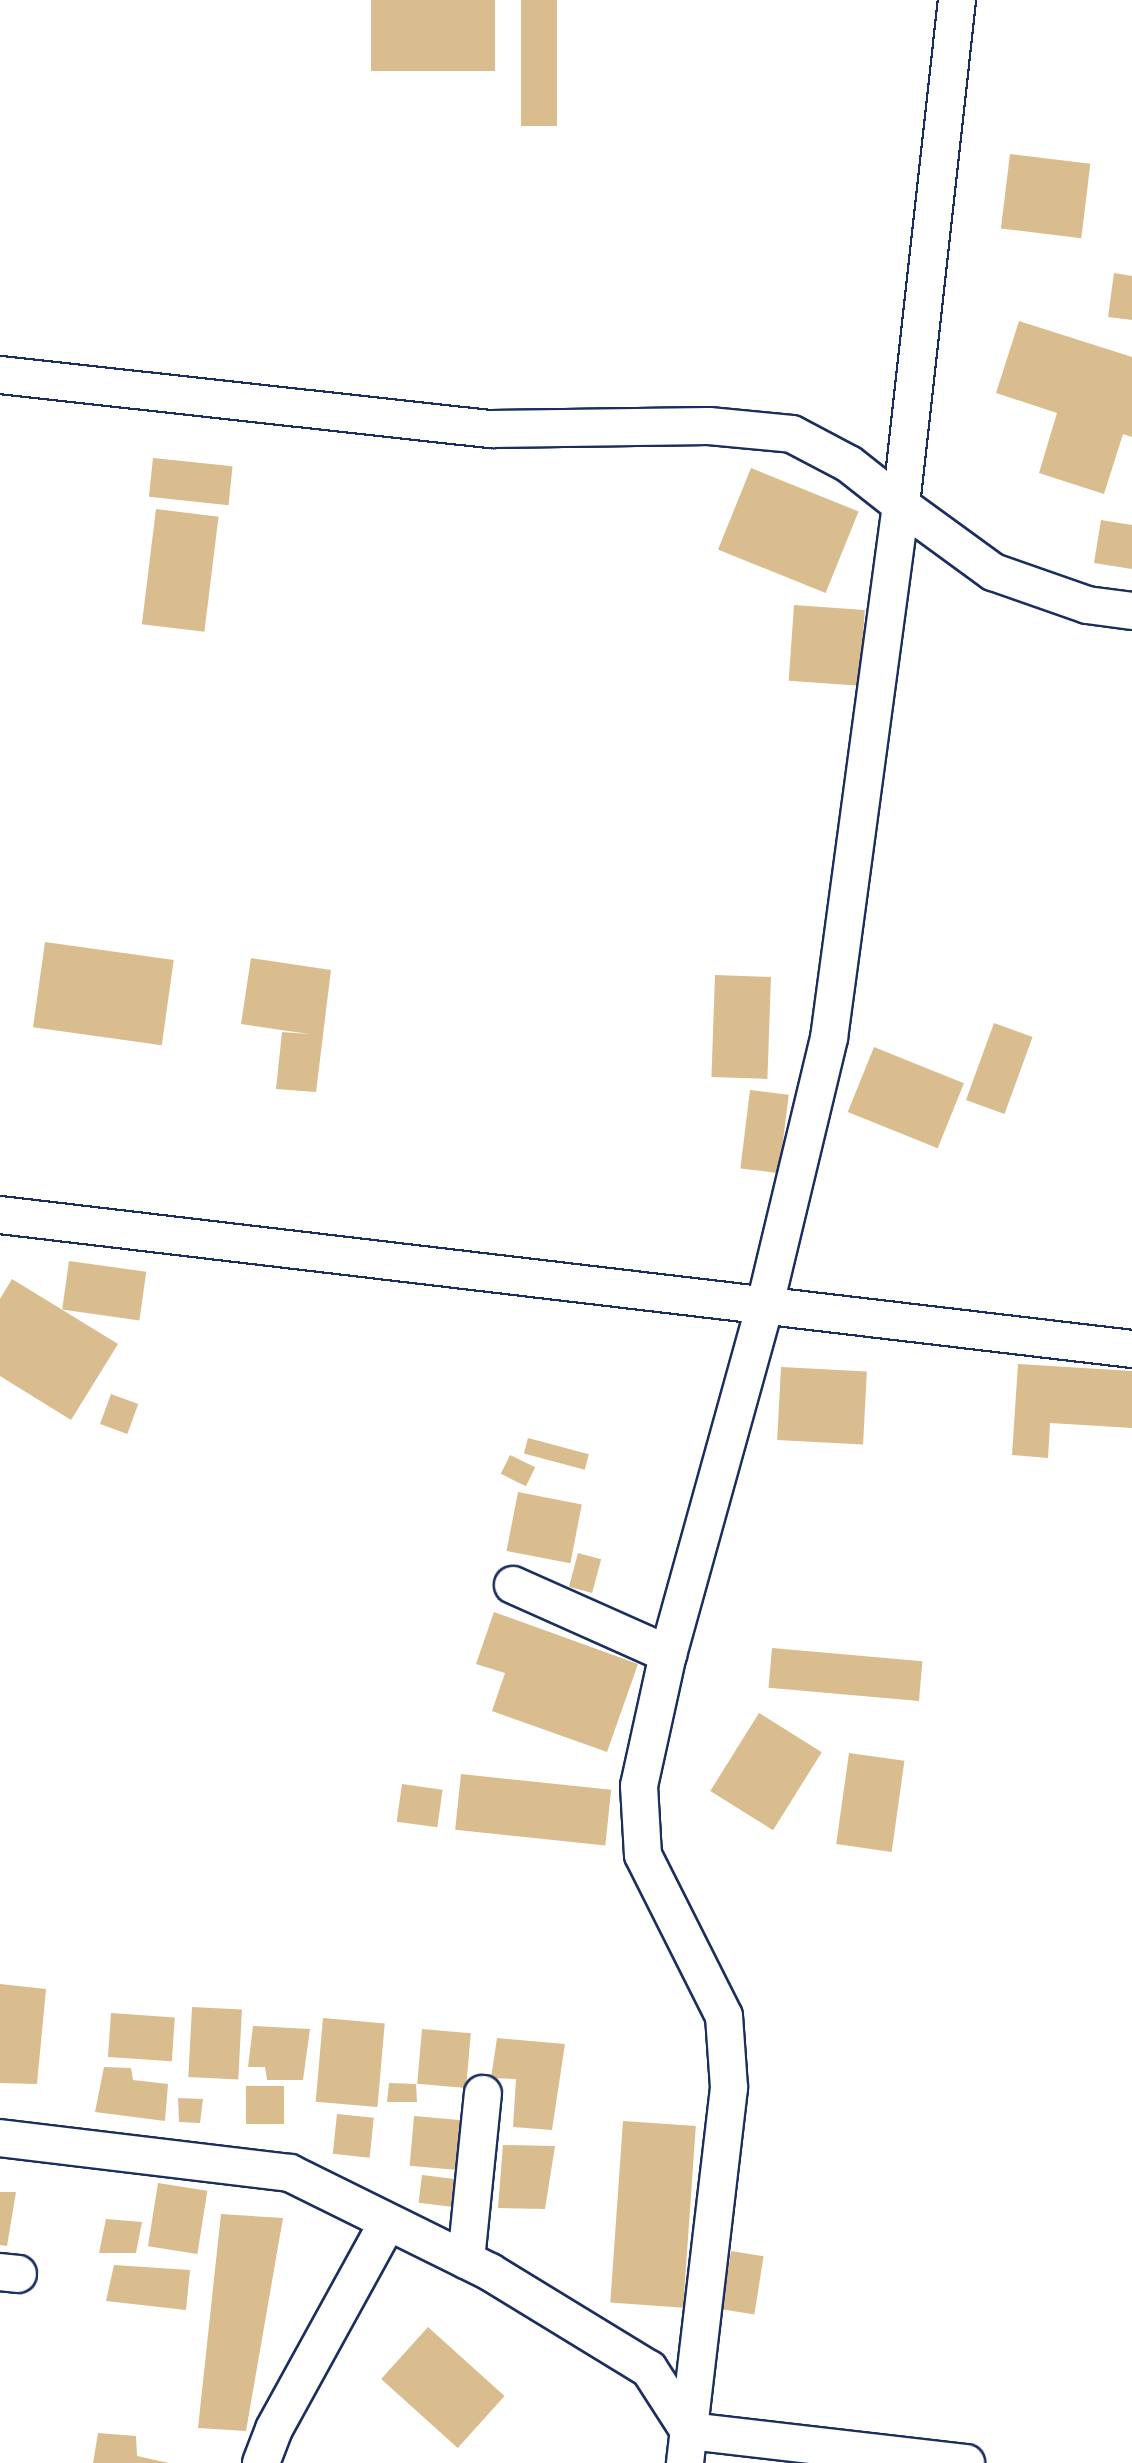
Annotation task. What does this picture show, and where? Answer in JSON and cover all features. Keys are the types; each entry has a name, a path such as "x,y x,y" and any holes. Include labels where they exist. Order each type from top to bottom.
{"street":[{"path":"687,2447 729,2088 724,2016 643,1855 639,1786 668,1654 765,1305 829,1038 901,505 957,0"},
{"path":"0,375 491,429 709,426 792,434 849,464 993,572 1087,605 1132,611"},
{"path":"0,1215 439,1270 1132,1349"},
{"path":"513,1585 668,1654"},
{"path":"466,2260 483,2094"},
{"path":"0,2138 290,2173 466,2260 649,2369 687,2447"},
{"path":"261,2463 274,2429 388,2222"},
{"path":"687,2447 966,2463"}],"building":[{"path":"371,0 495,0 495,71 371,71"},
{"path":"521,0 557,0 557,126 521,126"},
{"path":"1010,154 1090,164 1081,238 1001,228"},
{"path":"1114,273 1132,276 1132,320 1108,317"},
{"path":"1019,321 1132,357 1132,437 1123,434 1104,494 1039,473 1057,413 996,393"},
{"path":"153,458 233,466 228,505 149,497"},
{"path":"751,468 859,511 826,593 718,550"},
{"path":"156,509 219,517 204,632 142,624"},
{"path":"1101,520 1132,525 1132,569 1094,563"},
{"path":"794,605 865,610 860,686 789,681"},
{"path":"45,942 174,960 162,1045 33,1027"},
{"path":"251,958 331,970 316,1092 276,1089 282,1032 309,1034 241,1024"},
{"path":"715,975 771,977 767,1079 711,1077"},
{"path":"994,1023 1033,1037 1004,1114 966,1100"},
{"path":"874,1047 964,1083 938,1148 848,1112"},
{"path":"750,1090 789,1095 779,1173 740,1168"},
{"path":"69,1261 146,1272 139,1320 62,1310"},
{"path":"12,1279 118,1344 71,1420 0,1376 0,1299"},
{"path":"1018,1364 1132,1371 1132,1428 1050,1423 1048,1458 1012,1455"},
{"path":"781,1367 867,1372 863,1444 777,1440"},
{"path":"111,1394 138,1404 127,1434 100,1424"},
{"path":"528,1438 589,1454 585,1470 524,1453"},
{"path":"510,1455 535,1467 526,1486 501,1474"},
{"path":"518,1492 582,1504 570,1563 507,1551"},
{"path":"578,1553 601,1559 592,1593 569,1587"},
{"path":"494,1612 638,1664 607,1752 492,1711 505,1673 476,1664"},
{"path":"772,1648 922,1661 919,1701 769,1688"},
{"path":"759,1713 822,1752 773,1830 710,1791"},
{"path":"849,1753 904,1761 892,1852 836,1844"},
{"path":"461,1774 611,1790 605,1845 455,1830"},
{"path":"402,1784 443,1790 437,1827 397,1822"},
{"path":"0,1984 46,1989 37,2084 0,2083"},
{"path":"192,2007 242,2010 238,2080 188,2077"},
{"path":"111,2013 175,2017 172,2061 108,2057"},
{"path":"323,2018 385,2023 377,2107 316,2102"},
{"path":"253,2026 310,2029 303,2080 267,2080 265,2067 248,2067"},
{"path":"422,2029 471,2033 466,2088 417,2084"},
{"path":"497,2038 565,2044 552,2130 513,2127 516,2079 491,2078"},
{"path":"104,2067 131,2068 133,2080 168,2084 165,2121 95,2112"},
{"path":"389,2083 416,2084 417,2102 387,2102"},
{"path":"246,2086 284,2086 284,2124 246,2124"},
{"path":"178,2098 203,2099 200,2123 179,2122"},
{"path":"337,2114 374,2118 370,2158 333,2154"},
{"path":"414,2116 462,2120 457,2170 410,2166"},
{"path":"623,2121 696,2126 683,2308 610,2303"},
{"path":"503,2145 555,2146 545,2209 498,2208"},
{"path":"422,2175 457,2179 453,2207 419,2203"},
{"path":"158,2183 207,2191 197,2254 148,2246"},
{"path":"0,2192 16,2192 7,2246 0,2245"},
{"path":"221,2214 283,2218 246,2431 198,2428"},
{"path":"106,2219 142,2222 136,2253 99,2253"},
{"path":"731,2251 764,2256 754,2314 722,2309"},
{"path":"114,2265 190,2270 186,2310 106,2301"},
{"path":"428,2327 505,2396 458,2448 381,2379"},
{"path":"98,2433 136,2436 137,2456 169,2463 93,2463"}]}
